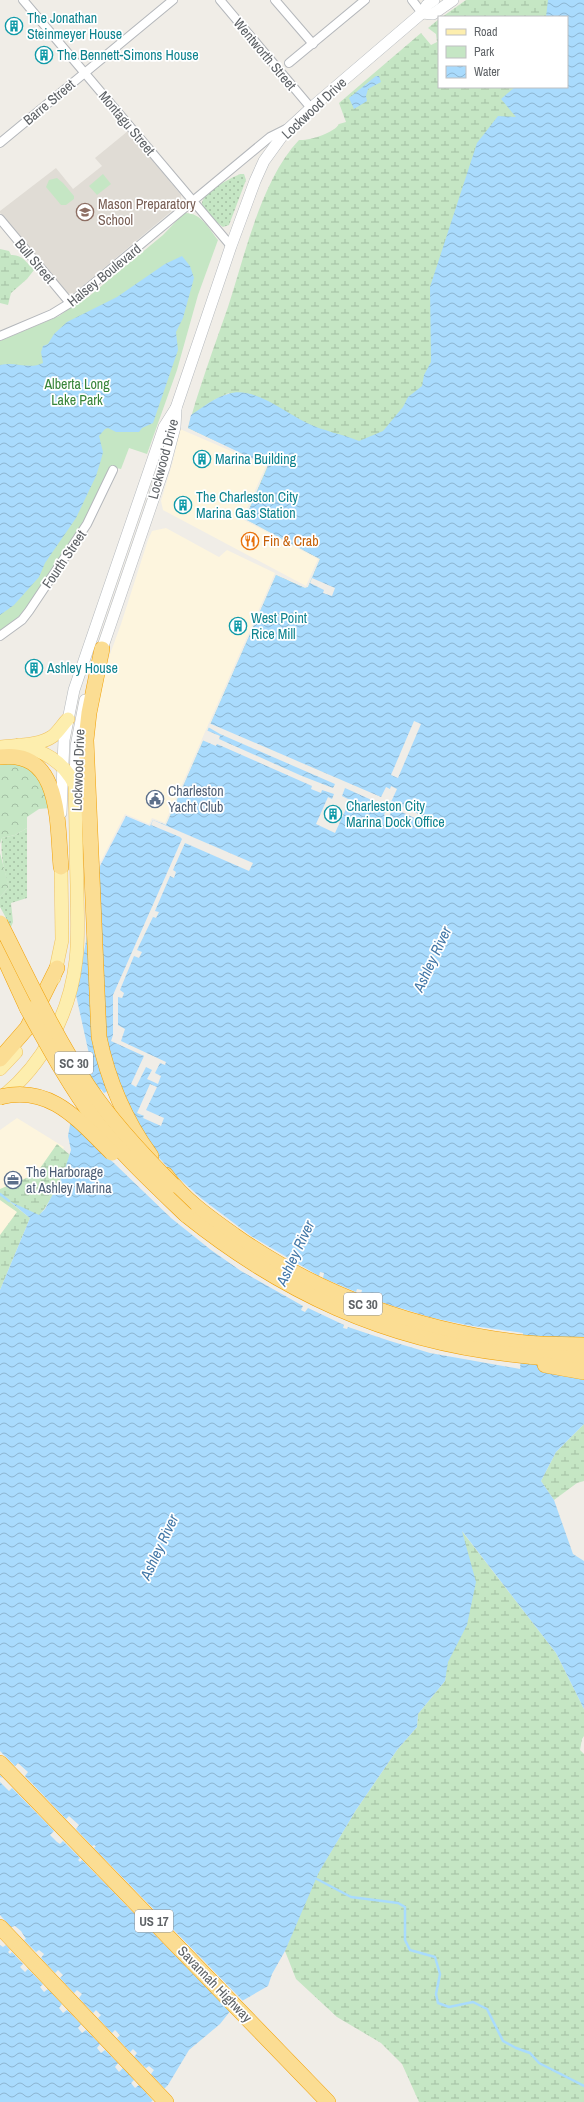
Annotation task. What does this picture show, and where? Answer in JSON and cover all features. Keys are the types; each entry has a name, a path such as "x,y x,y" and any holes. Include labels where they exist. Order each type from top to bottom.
{"highway":[{"path":"102,649 89,713 86,740 83,826 97,1007 103,1057 120,1106 137,1136 173,1185"},
{"path":"0,757 9,756 30,761 38,766 46,777 54,796 59,826 61,867"},
{"name":"SC 30","path":"0,923 44,1010 88,1086 124,1133 173,1185 221,1225 254,1249 305,1278 352,1300 412,1321 469,1335 528,1343 584,1345"},
{"name":"SC 30","path":"0,949 27,1008 63,1072 96,1121 134,1165 186,1216"},
{"path":"0,968 10,980 27,1008"},
{"path":"0,1059 27,1028 57,968"},
{"name":"SC 30","path":"0,1098 24,1094 58,1104 71,1112 136,1178 186,1216 258,1267 309,1296 389,1329 476,1350 533,1357 584,1358"},
{"path":"476,1350 584,1372"},
{"name":"Savannah Highway","path":"0,1763 248,2017 328,2102"},
{"path":"0,1927 166,2102"}],"main road":[{"name":"Lockwood Drive","path":"59,826 62,764 68,718 85,654 164,427 176,408 254,181 264,161 274,146 293,124 422,13 427,5 434,0"},
{"name":"Lockwood Drive","path":"422,13 433,14 453,0"},
{"name":"Lockwood Drive","path":"0,1098 14,1088 38,1060 64,1013 72,983 78,943 83,826 75,784 76,746 80,719 102,649 164,468 175,427 176,408"},
{"path":"0,747 38,742 53,736 68,718"},
{"path":"20,745 35,749 62,764 75,784"},
{"path":"0,1069 20,1047 48,997 57,968 62,940 61,867"}],"street":[{"name":"Montagu Street","path":"23,0 231,246"},
{"name":"Barre Street","path":"0,143 84,72 173,0"},
{"name":"Wentworth Street","path":"220,0 311,108"},
{"path":"275,0 313,44"},
{"path":"289,63 364,0"},
{"path":"412,0 422,13"},
{"name":"Halsey Boulevard","path":"0,336 52,314 70,303 270,137 293,124"},
{"name":"Bull Street","path":"0,219 70,303"},
{"name":"Fourth Street","path":"0,636 22,620 29,611 87,524 113,470"}],"shaded area":[{"name":"Mason Preparatory School","path":"128,131 181,195 180,204 73,294 67,293 0,213 0,211 56,168 73,189 102,166 95,158"},
{"path":"180,429 266,466 242,519 318,559 306,586 163,510 161,501 173,461"},
{"path":"166,528 219,557 227,550 275,573 165,823 152,818 149,824 125,814 101,861 95,862 88,755 101,679 121,624 148,540 152,531"},
{"path":"17,1118 64,1147 34,1198 0,1243 0,1130"}],"green space":[{"path":"466,0 562,0 567,16 443,16"},
{"path":"438,20 438,88 549,88 404,503 229,393 214,400 374,501 166,825 276,575 305,588 308,587 320,559 245,519 268,465 188,428 248,242 264,197 274,176 299,140 321,136 339,124 346,122 339,103 421,33 431,45 437,42 436,34 428,28"},
{"path":"103,174 111,184 97,195 89,186"},
{"path":"240,174 244,174 246,180 229,225 223,227 205,210 202,204 203,200 206,195 217,186"},
{"path":"57,178 74,196 74,199 66,205 61,205 46,187 49,180"},
{"name":"Alberta Long Lake Park","path":"184,213 190,213 200,218 218,240 198,295 177,370 147,454 129,448 121,469 112,467 83,527 23,613 0,632 0,341 59,316 79,301 87,298 163,235"},
{"path":"0,249 9,251 11,255 21,257 34,270 27,279 11,293 8,305 0,303"},
{"path":"0,762 21,764 43,780 50,808 39,809 27,817 27,828 15,835 2,838 0,844"},
{"path":"27,828 27,898 11,903 13,922 11,927 0,907 0,897 9,887 3,862 2,838 15,835"},
{"path":"0,853 9,887 0,897"},
{"path":"57,1144 70,1155 57,1187 39,1216 10,1202 30,1218 0,1290 0,1235 17,1212 0,1200 0,1189 36,1174"},
{"path":"584,1424 584,1481 577,1483 554,1500 541,1481 556,1452"},
{"path":"461,1530 556,1653 584,1709 584,1736 580,1750 584,1754 584,2102 419,2102 402,2064 381,2043 337,2017 296,1979 285,1951 312,1883 356,1810 397,1750 417,1727 418,1714 445,1681"}],"water":[{"name":"Ashley River","path":"548,0 584,0 584,1424 556,1452 541,1481 554,1500 573,1554 584,1561 584,1709 556,1653 462,1531 476,1582 467,1625 448,1662 445,1681 418,1714 417,1727 397,1750 356,1810 319,1872 285,1951 272,1974 268,1986 235,2005 220,2024 189,2050 168,2085 151,2102 0,2102 0,1290 30,1218 9,1201 39,1215 45,1209 63,1175 71,1150 68,1136 70,1125 91,1063 76,995 100,866 126,816 150,826 153,820 166,825 276,575 305,588 308,587 320,559 245,519 268,466 188,428 191,415 218,398 238,392 248,393 269,401 298,419 313,426 359,441 383,431 403,407 408,397 422,386 424,375 431,362 430,287 477,143 498,116 516,117 501,99 514,88 568,88 568,16 546,16"},
{"path":"376,76 379,76 381,82 368,89 366,96 367,101 354,109 349,98"},
{"name":"Alberta Long Lake Park","path":"182,256 190,266 194,278 183,318 176,332 178,350 153,423 142,428 139,432 116,432 108,428 105,429 99,436 103,452 101,460 96,476 76,518 45,563 39,577 14,605 0,615 0,365 11,364 32,366 43,363 41,352 43,346 48,344 54,334 67,322 117,297 165,264"}],"pier":[{"path":"312,578 335,588 332,596 323,593 324,590 310,583"},
{"path":"414,721 421,724 398,778 391,775"},
{"path":"209,723 381,797 386,787 390,789 391,786 397,789 391,802 421,815 419,820 393,808 389,817 384,815 387,807 345,788 342,796 350,800 335,833 316,824 328,797 332,799 334,794 322,790 321,793 311,789 312,786 217,744 216,746 202,740 206,730 220,736 219,739 302,776 333,788 335,784 220,734 208,727"},
{"path":"153,820 253,863 249,871 185,843 173,870 176,872 174,878 170,876 155,911 159,912 156,918 153,917 137,950 142,952 139,958 134,956 120,990 124,993 123,996 122,998 118,997 118,1025 125,1029 121,1041 166,1062 165,1065 160,1063 155,1073 161,1076 158,1084 147,1079 152,1070 146,1067 136,1087 131,1084 144,1056 111,1041 113,1035 113,995 182,839 151,825"},
{"path":"150,1084 157,1087 146,1110 164,1118 161,1126 143,1118 144,1116 137,1113"},
{"path":"101,1089 104,1093 108,1091 152,1150 172,1172 202,1199 251,1236 319,1276 320,1272 324,1273 323,1278 356,1292 357,1289 362,1290 361,1294 387,1304 433,1318 467,1325 523,1333 520,1369 430,1353 348,1327 347,1329 343,1328 344,1325 308,1308 305,1312 301,1310 303,1306 241,1271 211,1250 171,1218 91,1141 75,1107"},
{"path":"0,1751 15,1766 18,1763 28,1772 25,1776 66,1819 69,1816 79,1825 76,1829 92,1846 96,1846 94,1848 244,2002 236,2006 231,2013 82,1860 80,1862 78,1860 80,1858 63,1841 60,1844 50,1835 54,1831 12,1788 9,1791 0,1782 0,1777 3,1778 0,1775"},
{"path":"0,1915 11,1927 15,1926 21,1931 26,1939 24,1940 36,1952 39,1950 44,1954 41,1958 55,1973 58,1970 63,1975 60,1978 74,1993 77,1990 82,1994 79,1998 93,2013 96,2010 101,2015 98,2018 112,2033 115,2030 120,2035 117,2038 130,2052 133,2049 137,2053 134,2057 146,2068 149,2066 154,2070 151,2074 166,2090 154,2102 139,2085 135,2088 131,2083 134,2080 123,2068 119,2072 115,2067 118,2063 105,2050 101,2053 97,2048 100,2044 86,2030 82,2033 78,2028 81,2024 67,2010 63,2013 59,2008 62,2004 48,1989 44,1992 40,1987 43,1984 28,1969 25,1972 20,1967 23,1964 12,1952 10,1954 8,1952 10,1950 6,1945 3,1947 0,1945"}],"waterway":[{"path":"0,1194 9,1201"},
{"path":"315,1878 351,1897 398,1903 405,1907 405,1940 410,1950 435,1957 440,1974 436,1994 438,2003 449,2007 473,2002 487,2009 503,2041 530,2053 539,2063 584,2086"}],"place":[{"name":"The Jonathan Steinmeyer House","path":"14,26"},
{"name":"The Bennett-Simons House","path":"44,55"},
{"name":"Mason Preparatory School","path":"85,212"},
{"name":"Marina Building","path":"202,459"},
{"name":"The Charleston City Marina Gas Station","path":"183,505"},
{"name":"Fin & Crab","path":"250,541"},
{"name":"West Point Rice Mill","path":"238,626"},
{"name":"Ashley House","path":"34,668"},
{"name":"Charleston Yacht Club","path":"155,799"},
{"name":"Charleston City Marina Dock Office","path":"333,814"},
{"name":"The Harborage at Ashley Marina","path":"13,1180"}]}
